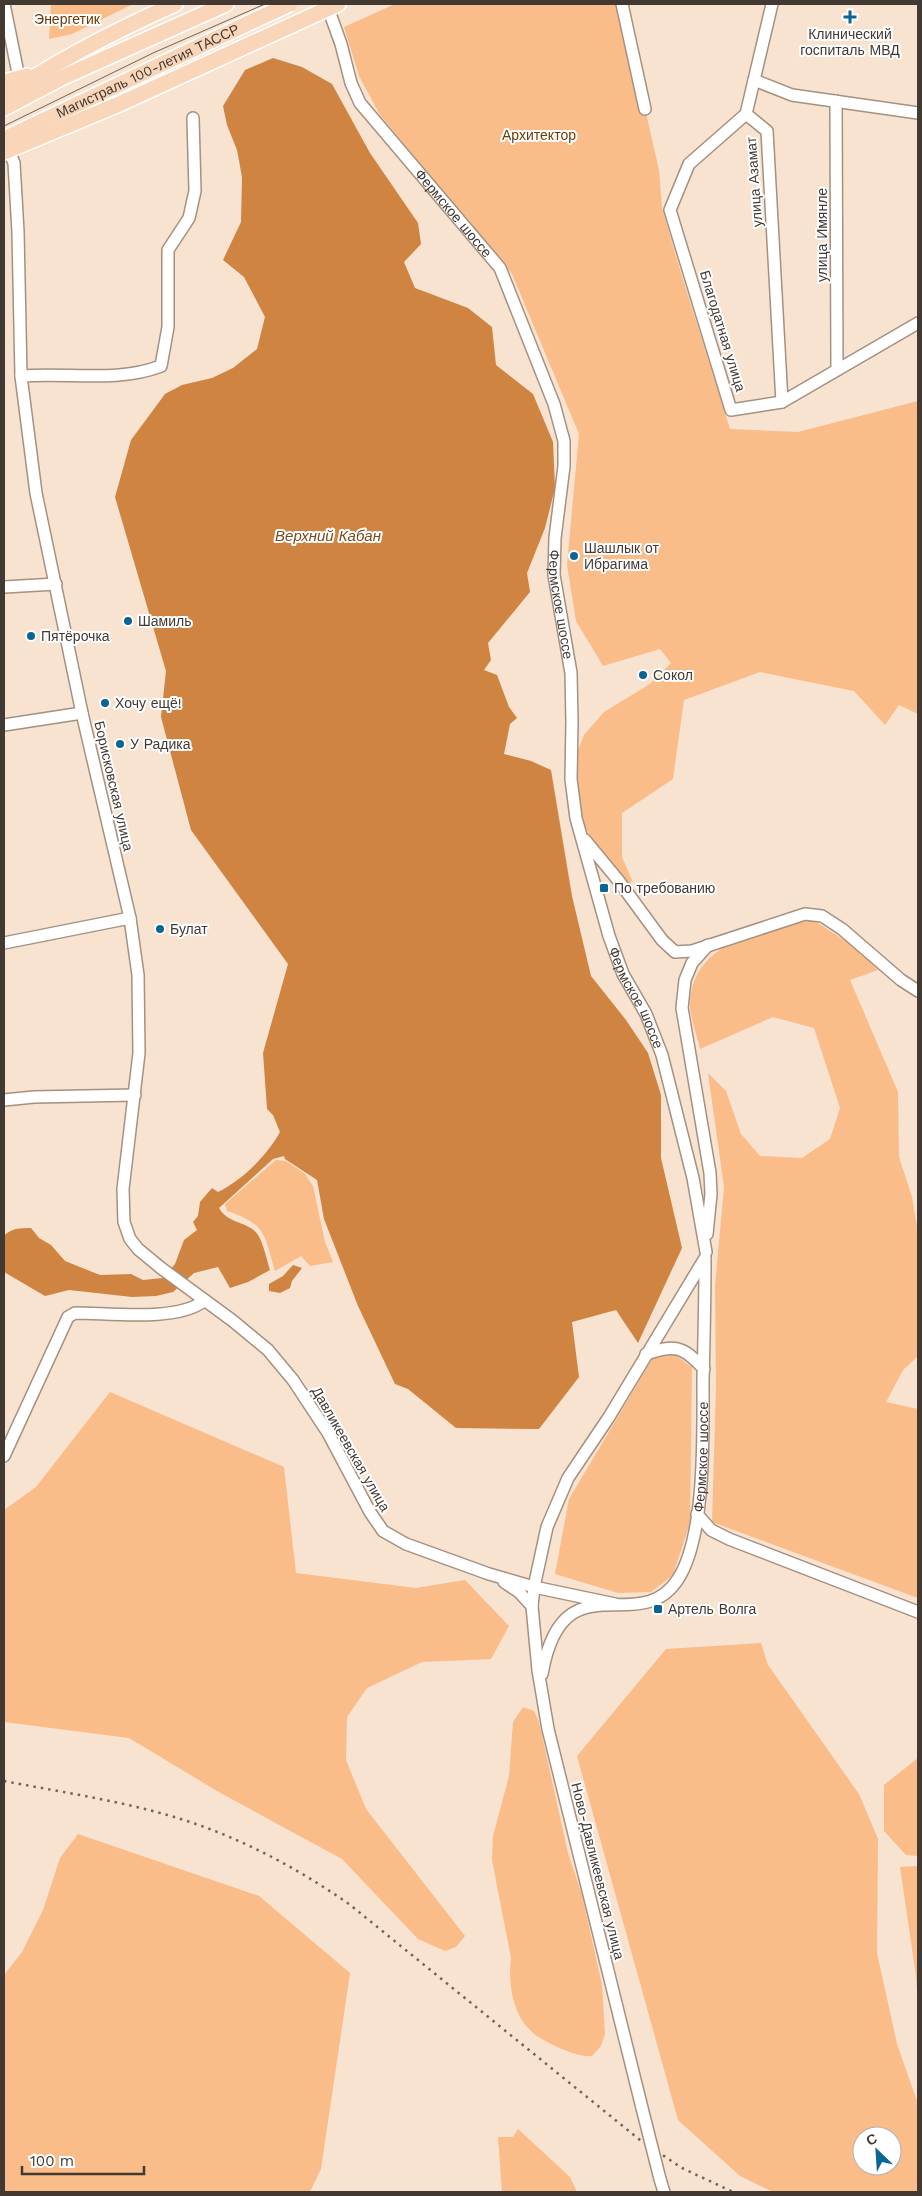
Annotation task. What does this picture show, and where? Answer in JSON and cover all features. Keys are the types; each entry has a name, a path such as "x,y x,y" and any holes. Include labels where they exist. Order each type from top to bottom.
{"main road":[{"path":"4,97 38,73 113,33 175,4"},
{"name":"Магистраль 100-летия ТАССР","path":"4,108 61,78 226,4"},
{"path":"269,35 284,22 289,4"},
{"name":"Магистраль 100-летия ТАССР","path":"5,147 289,4"},
{"path":"5,147 117,105 331,5"},
{"path":"4,82 38,73"}],"street":[{"path":"4,4 19,78"},
{"path":"625,4 645,109"},
{"path":"746,114 772,4"},
{"name":"Фермское шоссе","path":"331,5 351,83 360,103 500,268 554,404 564,441 564,466 555,538 554,575 571,674 571,779 576,818 609,936 623,974 646,1014 662,1055 693,1178 706,1255 609,1417 568,1478 547,1527 534,1587 532,1606"},
{"path":"754,80 792,96 918,113"},
{"name":"улица Имянле","path":"836,101 837,370"},
{"name":"Благодатная улица","path":"746,114 689,164 670,210 731,410 782,402 918,323"},
{"name":"улица Азамат","path":"746,114 767,131 782,402"},
{"path":"21,376 130,373 161,366 168,327 168,250 189,218 194,190 193,118"},
{"name":"Борисковская улица","path":"5,147 14,163 18,232 21,376 36,493 82,713 130,918 138,975 139,1053 124,1189 124,1222"},
{"path":"4,587 56,584"},
{"path":"4,725 82,713"},
{"path":"576,818 588,845 618,880 662,940 675,952 692,951 805,914 822,916 842,929 901,980 918,991"},
{"path":"4,944 130,918"},
{"name":"Фермское шоссе","path":"541,1683 546,1651 556,1629 566,1618 582,1609 615,1604 642,1603 662,1595 678,1580 691,1551 703,1453 706,1255 711,1194 710,1174 682,1008 685,980 692,963 708,945"},
{"path":"4,1100 34,1097 135,1095"},
{"name":"Давликеевская улица","path":"124,1222 130,1239 138,1249 183,1286 233,1321 268,1350 293,1380 328,1433 382,1531 406,1544 489,1574"},
{"path":"4,1456 68,1317 75,1313 165,1314 193,1309 204,1301"},
{"path":"646,1354 663,1348 677,1348 691,1355 704,1369"},
{"path":"697,1514 705,1525 729,1539 918,1612"},
{"path":"691,1551 700,1540 709,1536 729,1539"},
{"path":"489,1574 520,1592 532,1606"},
{"name":"Фермское шоссе","path":"489,1574 534,1587 615,1604"},
{"name":"Ново-Давликеевская улица","path":"532,1606 548,1729 570,1825 664,2192"}],"green space":[{"name":"Энергетик","path":"51,4 133,4 72,34 49,39"},
{"name":"Архитектор","path":"395,4 621,4 659,170 662,208 730,429 798,432 918,401 918,714 899,705 885,725 854,691 760,672 684,700 673,779 622,813 622,857 632,880 628,891 594,844 580,817 577,753 584,735 604,712 650,684 671,663 660,649 603,666 576,621 567,565 579,434 512,274 380,115 359,76 344,27"},
{"path":"813,920 855,947 878,970 850,980 898,1092 899,1157 912,1197 918,1233 918,1356 903,1370 886,1402 918,1409 918,1598 712,1522 716,1387 715,1286 724,1187 708,1073 726,1091 741,1134 760,1156 802,1158 830,1139 840,1108 814,1028 773,1017 700,1049 692,1020 690,1003 694,982 704,965 717,952 734,942 753,935"},
{"path":"276,1160 286,1161 305,1174 313,1186 325,1242 333,1262 310,1266 301,1256 275,1271 262,1232 249,1221 227,1211 225,1204"},
{"path":"674,1354 692,1367 690,1523 673,1575 651,1592 618,1593 555,1574 569,1499 654,1356"},
{"path":"110,1392 284,1467 296,1573 416,1588 465,1580 509,1626 491,1659 422,1662 367,1688 347,1717 346,1760 366,1809 465,1936 456,1947 445,1951 418,1939 342,1859 217,1791 129,1738 4,1722 4,1510 36,1487"},
{"path":"761,1643 768,1665 859,1794 878,1839 877,1953 897,2044 918,2104 918,2192 773,2192 740,2176 678,2120 577,1756 666,1649"},
{"path":"523,1707 534,1711 539,1722 568,1853 582,1895 602,1985 605,2034 601,2046 592,2056 579,2055 559,2048 530,2030 515,2006 511,1986 511,1958 492,1860 493,1836 509,1776 513,1722"},
{"path":"918,1758 918,1856 906,1855 884,1831 884,1785"},
{"path":"78,1834 259,1896 350,1973 321,2169 310,2192 4,2192 4,1975 22,1952 43,1910 60,1858"},
{"path":"918,1866 918,2009 916,1976 900,1867"},
{"path":"518,2129 570,2177 577,2192 502,2192 498,2137 513,2137"}],"water":[{"name":"Верхний Кабан","path":"273,58 302,67 332,84 370,153 418,223 421,244 404,262 415,288 468,308 492,327 496,365 533,394 553,442 555,488 545,528 527,573 530,592 488,643 491,660 484,670 497,675 509,707 517,718 510,724 504,754 531,761 551,770 572,896 591,976 626,1020 648,1053 661,1095 661,1158 682,1248 638,1343 616,1310 572,1322 579,1377 539,1429 456,1428 408,1389 395,1384 358,1306 324,1219 317,1180 285,1159 284,1156 273,1159 219,1208 228,1217 250,1227 262,1242 270,1270 248,1282 230,1288 218,1267 194,1273 173,1292 156,1296 132,1297 69,1290 45,1296 4,1272 4,1236 19,1228 31,1228 39,1238 51,1245 65,1261 100,1275 131,1274 143,1280 163,1278 175,1264 184,1240 197,1230 193,1222 198,1216 200,1202 212,1188 218,1192 236,1181 253,1167 280,1132 273,1115 267,1109 263,1053 288,964 191,830 161,717 166,671 115,497 131,440 165,394 182,385 212,378 233,368 257,349 265,317 244,277 223,260 241,222 242,177 237,150 227,125 223,106 245,70"},
{"path":"293,1265 302,1268 292,1281 290,1288 280,1293 269,1291 269,1284 283,1276"}],"tram line":[{"path":"4,126 153,53 265,4"}],"railway":[{"path":"4,1781 98,1798 167,1815 232,1838 292,1868 349,1904 640,2140 682,2168 733,2192"}],"place":[{"name":"Клинический госпиталь МВД","path":"850,17"},
{"name":"Шашлык от Ибрагима","path":"574,556"},
{"name":"Шамиль","path":"128,621"},
{"name":"Пятёрочка","path":"31,636"},
{"name":"Сокол","path":"643,675"},
{"name":"Хочу ещё!","path":"105,703"},
{"name":"У Радика","path":"120,744"},
{"name":"По требованию","path":"604,888"},
{"name":"Булат","path":"160,929"},
{"name":"Артель Волга","path":"658,1609"}]}
